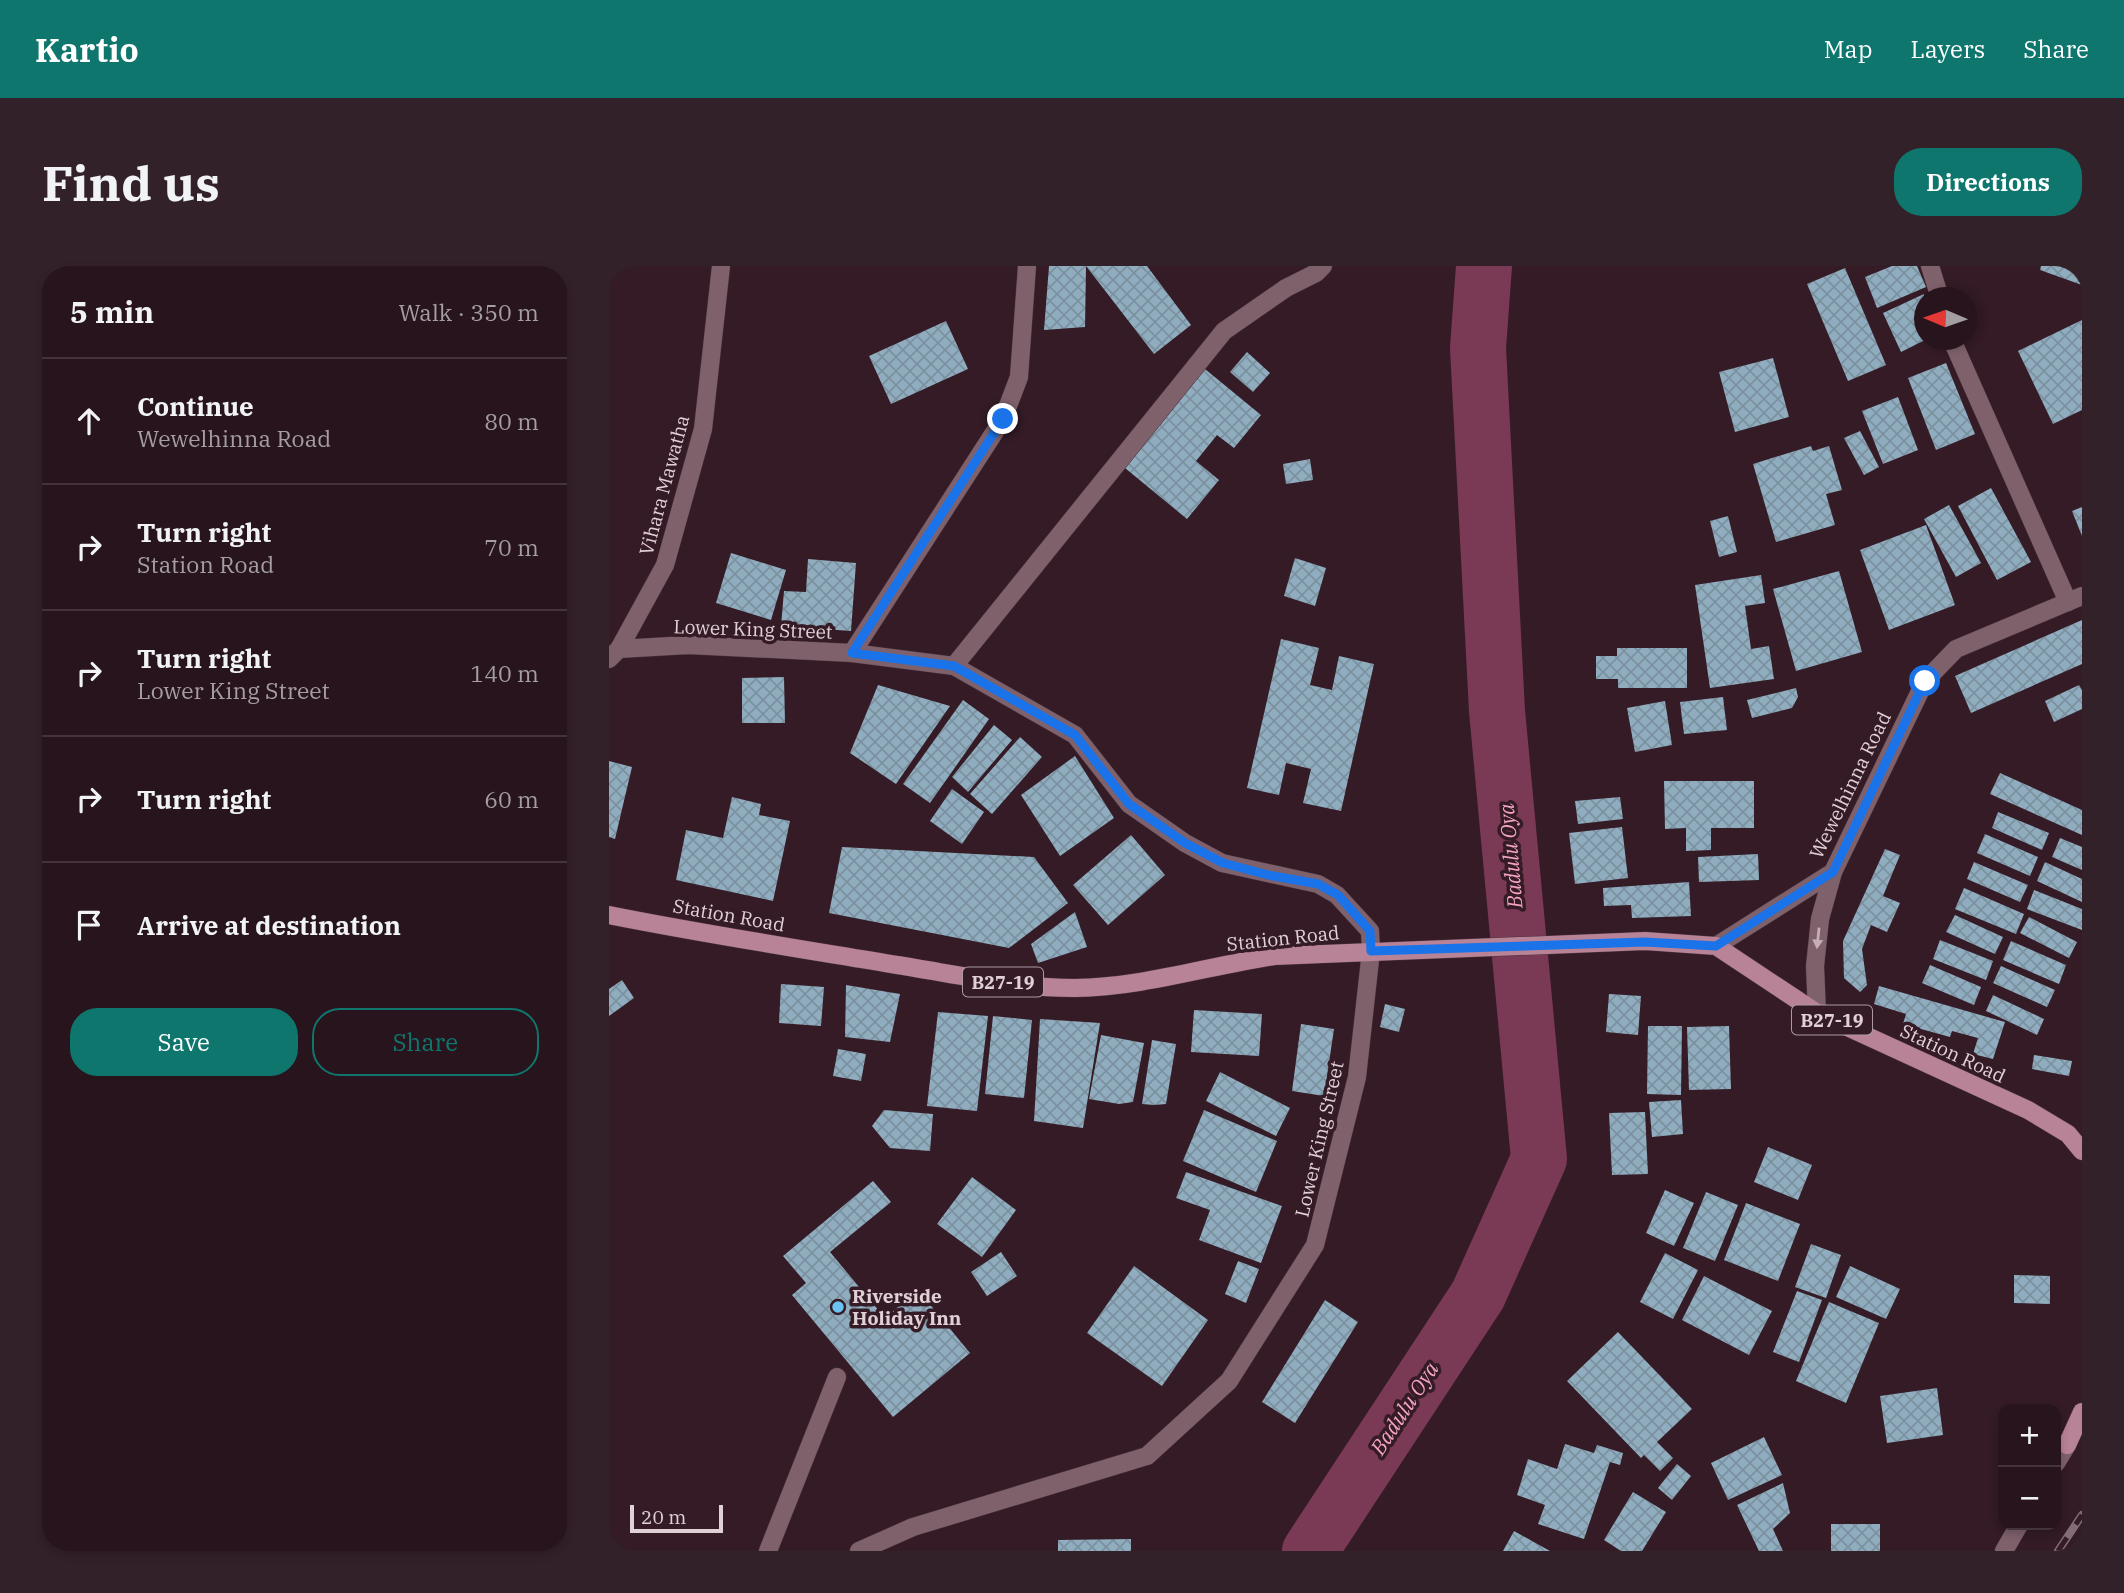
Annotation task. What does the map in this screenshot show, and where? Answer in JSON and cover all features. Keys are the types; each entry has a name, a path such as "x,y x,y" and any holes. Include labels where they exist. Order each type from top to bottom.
{"main road":[{"name":"Station Road","path":"609,915 817,952 1044,987 1105,986 1153,980 1274,956 1568,943 1645,942 1716,946 1817,1013 2028,1110 2068,1134 2082,1151"},
{"path":"2067,1445 2082,1412"}],"street":[{"name":"Vihara Mawatha","path":"614,654 665,565 703,429 721,266"},
{"path":"852,653 1003,419 1019,377 1027,266"},
{"path":"1930,266 1937,287"},
{"path":"954,666 1224,331 1317,268"},
{"path":"1957,350 2075,599"},
{"name":"Wewelhinna Road","path":"1716,946 1833,872 1925,681 1956,649 2075,599"},
{"name":"Lower King Street","path":"614,654 688,645 852,653 954,666 1075,735 1129,804 1185,843 1223,863 1318,884 1338,895 1370,931 1371,951 1357,1077 1315,1245 1229,1381 1147,1456 913,1527 859,1551"},
{"path":"1817,1013 1815,966 1819,931 1833,872"},
{"path":"768,1551 837,1377"},
{"path":"2061,1455 2067,1445"},
{"path":"2004,1551 2016,1530"}],"building":[{"path":"1049,266 1086,266 1085,327 1044,330"},
{"path":"1086,266 1147,266 1191,325 1154,354"},
{"path":"1892,266 1917,266 1926,287 1914,287 1914,292 1877,308 1865,277"},
{"path":"2041,266 2082,266 2082,285 2040,270"},
{"path":"1845,268 1886,365 1848,381 1807,284"},
{"path":"1914,299 1914,346 1901,352 1883,313"},
{"path":"2082,320 2082,410 2053,424 2018,351"},
{"path":"946,321 968,369 891,404 869,356"},
{"path":"1247,352 1270,373 1253,392 1230,372"},
{"path":"1773,358 1789,417 1735,432 1719,372"},
{"path":"1946,363 1975,434 1936,450 1908,378"},
{"path":"1205,369 1261,415 1234,448 1217,435 1196,461 1219,480 1187,519 1125,468"},
{"path":"1898,397 1918,450 1883,464 1862,411"},
{"path":"1860,431 1879,467 1864,475 1844,438"},
{"path":"1811,446 1813,451 1829,446 1842,490 1826,494 1835,525 1776,542 1753,464"},
{"path":"1310,459 1313,480 1286,484 1283,464"},
{"path":"1991,488 2031,562 1997,580 1958,506"},
{"path":"1949,505 1981,563 1956,577 1924,519"},
{"path":"2082,507 2082,536 2072,511"},
{"path":"1728,516 1737,552 1719,557 1710,521"},
{"path":"1926,525 1955,605 1889,630 1860,550"},
{"path":"731,553 786,570 771,620 716,603"},
{"path":"1295,558 1326,568 1315,606 1284,596"},
{"path":"808,559 856,563 851,631 781,626 784,591 806,592"},
{"path":"1839,571 1862,652 1796,671 1773,589"},
{"path":"1761,575 1765,603 1745,606 1751,649 1769,646 1774,679 1710,688 1695,585"},
{"path":"2082,620 2082,664 1971,713 1955,676"},
{"path":"1281,639 1319,648 1310,685 1332,690 1339,656 1374,664 1341,811 1303,803 1311,769 1286,763 1279,795 1247,788"},
{"path":"1617,648 1687,648 1687,688 1618,688 1618,679 1596,679 1596,656 1617,656"},
{"path":"784,677 785,723 742,723 742,678"},
{"path":"878,685 950,706 896,784 850,753"},
{"path":"2079,685 2082,690 2082,709 2054,722 2045,701"},
{"path":"1796,688 1798,697 1792,708 1752,718 1747,700"},
{"path":"1723,697 1727,730 1684,734 1680,702"},
{"path":"963,700 989,719 930,803 903,784"},
{"path":"1665,701 1672,745 1635,752 1627,708"},
{"path":"994,725 1012,740 968,792 952,777"},
{"path":"1020,737 1042,757 992,814 970,794"},
{"path":"1075,756 1114,818 1060,856 1021,795"},
{"path":"609,761 632,767 615,839 609,837"},
{"path":"2000,773 2082,810 2082,835 1990,794"},
{"path":"1664,781 1754,781 1754,828 1711,828 1711,850 1686,851 1686,828 1665,829"},
{"path":"952,789 984,812 962,844 930,821"},
{"path":"732,797 761,804 759,815 790,821 773,901 676,880 686,830 723,838"},
{"path":"1620,797 1623,819 1578,824 1575,801"},
{"path":"1998,812 2049,833 2042,850 1992,828"},
{"path":"1622,827 1628,878 1575,884 1569,833"},
{"path":"1985,834 2038,857 2030,876 1977,853"},
{"path":"1131,835 1165,875 1108,925 1073,885"},
{"path":"2060,838 2082,847 2082,870 2052,857"},
{"path":"842,847 1034,857 1068,903 1009,948 829,913"},
{"path":"1885,849 1900,855 1883,896 1900,903 1887,932 1871,925 1862,949 1867,985 1860,992 1844,978 1843,941"},
{"path":"1758,854 1759,880 1699,882 1698,857"},
{"path":"1974,862 2028,885 2020,902 1967,879"},
{"path":"2045,862 2082,879 2082,902 2037,881"},
{"path":"1689,882 1691,916 1632,918 1631,905 1604,906 1603,888"},
{"path":"1964,888 2024,914 2016,934 1955,909"},
{"path":"2034,890 2082,909 2082,930 2027,909"},
{"path":"1075,912 1087,947 1038,963 1031,944"},
{"path":"1955,915 2003,937 1995,954 1946,932"},
{"path":"2029,917 2077,942 2069,958 2020,933"},
{"path":"1940,940 1993,961 1986,980 1933,959"},
{"path":"2011,941 2066,965 2059,984 2003,960"},
{"path":"1930,965 1981,987 1974,1005 1922,983"},
{"path":"2001,966 2055,990 2047,1007 1993,983"},
{"path":"622,980 634,998 609,1016 609,989"},
{"path":"781,984 824,987 821,1026 779,1023"},
{"path":"846,985 900,994 890,1042 845,1037"},
{"path":"1879,986 2005,1022 1993,1059 1973,1054 1978,1038 1952,1031 1950,1037 1903,1024 1906,1014 1874,1004"},
{"path":"1609,994 1641,996 1638,1035 1606,1032"},
{"path":"1993,995 2044,1019 2037,1035 1986,1011"},
{"path":"1385,1004 1405,1009 1399,1032 1380,1027"},
{"path":"1194,1010 1262,1014 1259,1056 1191,1052"},
{"path":"938,1012 988,1016 977,1111 927,1106"},
{"path":"993,1016 1032,1020 1024,1098 985,1094"},
{"path":"1040,1019 1100,1023 1083,1128 1034,1121"},
{"path":"1301,1024 1334,1029 1324,1096 1292,1091"},
{"path":"1648,1026 1682,1026 1681,1095 1647,1094"},
{"path":"1729,1026 1731,1089 1689,1090 1687,1027"},
{"path":"1101,1035 1144,1043 1133,1102 1119,1104 1089,1099"},
{"path":"1152,1040 1176,1044 1166,1104 1142,1104"},
{"path":"838,1049 866,1054 861,1081 833,1076"},
{"path":"2034,1055 2072,1061 2069,1076 2032,1069"},
{"path":"1220,1072 1290,1108 1276,1136 1206,1101"},
{"path":"1681,1100 1683,1134 1652,1137 1649,1102"},
{"path":"884,1110 933,1114 930,1151 890,1148 872,1126"},
{"path":"1204,1110 1277,1141 1256,1192 1183,1161"},
{"path":"1645,1112 1648,1174 1612,1175 1609,1113"},
{"path":"1768,1147 1812,1165 1798,1200 1754,1182"},
{"path":"1186,1172 1282,1206 1261,1263 1199,1240 1210,1210 1176,1198"},
{"path":"972,1177 1016,1210 982,1257 937,1224"},
{"name":"Riverside Holiday Inn","path":"873,1181 891,1202 830,1252 885,1318 918,1290 970,1353 893,1417 792,1295 806,1283 783,1256"},
{"path":"1665,1190 1694,1203 1674,1246 1646,1233"},
{"path":"1706,1192 1738,1205 1715,1261 1683,1248"},
{"path":"1746,1203 1800,1224 1778,1281 1724,1260"},
{"path":"1811,1244 1841,1255 1826,1298 1795,1287"},
{"path":"1001,1252 1017,1276 987,1296 971,1272"},
{"path":"1665,1253 1698,1270 1673,1319 1640,1302"},
{"path":"1238,1261 1259,1269 1246,1303 1225,1294"},
{"path":"1134,1266 1208,1320 1162,1386 1087,1333"},
{"path":"1850,1266 1900,1289 1886,1319 1836,1297"},
{"path":"2014,1275 2050,1276 2050,1304 2014,1303"},
{"path":"1704,1276 1772,1311 1749,1355 1682,1320"},
{"path":"1797,1291 1822,1300 1799,1362 1773,1352"},
{"path":"1325,1300 1358,1322 1295,1423 1262,1402"},
{"path":"1829,1302 1879,1323 1846,1403 1796,1381"},
{"path":"1618,1332 1692,1409 1657,1442 1673,1458 1660,1471 1644,1455 1641,1458 1567,1381"},
{"path":"1937,1388 1943,1435 1887,1443 1880,1396"},
{"path":"1764,1437 1782,1475 1728,1500 1711,1463"},
{"path":"1565,1444 1594,1453 1597,1445 1623,1453 1620,1465 1610,1462 1584,1539 1538,1524 1545,1505 1517,1495 1528,1459 1557,1469"},
{"path":"1677,1464 1691,1476 1672,1500 1658,1488"},
{"path":"1783,1483 1790,1513 1773,1529 1783,1551 1759,1551 1737,1505"},
{"path":"1633,1492 1666,1512 1642,1551 1621,1551 1604,1540"},
{"path":"1831,1524 1880,1524 1880,1551 1831,1551"},
{"path":"1514,1531 1550,1551 1503,1551"},
{"path":"1131,1539 1131,1551 1058,1551 1058,1540"}],"waterway":[{"name":"Badulu Oya","path":"1310,1551 1478,1295 1539,1159 1497,711 1478,348 1484,266"}],"railway":[{"path":"2058,1551 2082,1515"}],"place":[{"name":"Riverside Holiday Inn","path":"838,1307"}],"route":[{"path":"1003,419 852,653 954,666 1075,735 1129,804 1185,843 1223,863 1318,884 1338,895 1370,931 1371,951 1568,943 1645,942 1716,946 1833,872 1925,681"}]}
